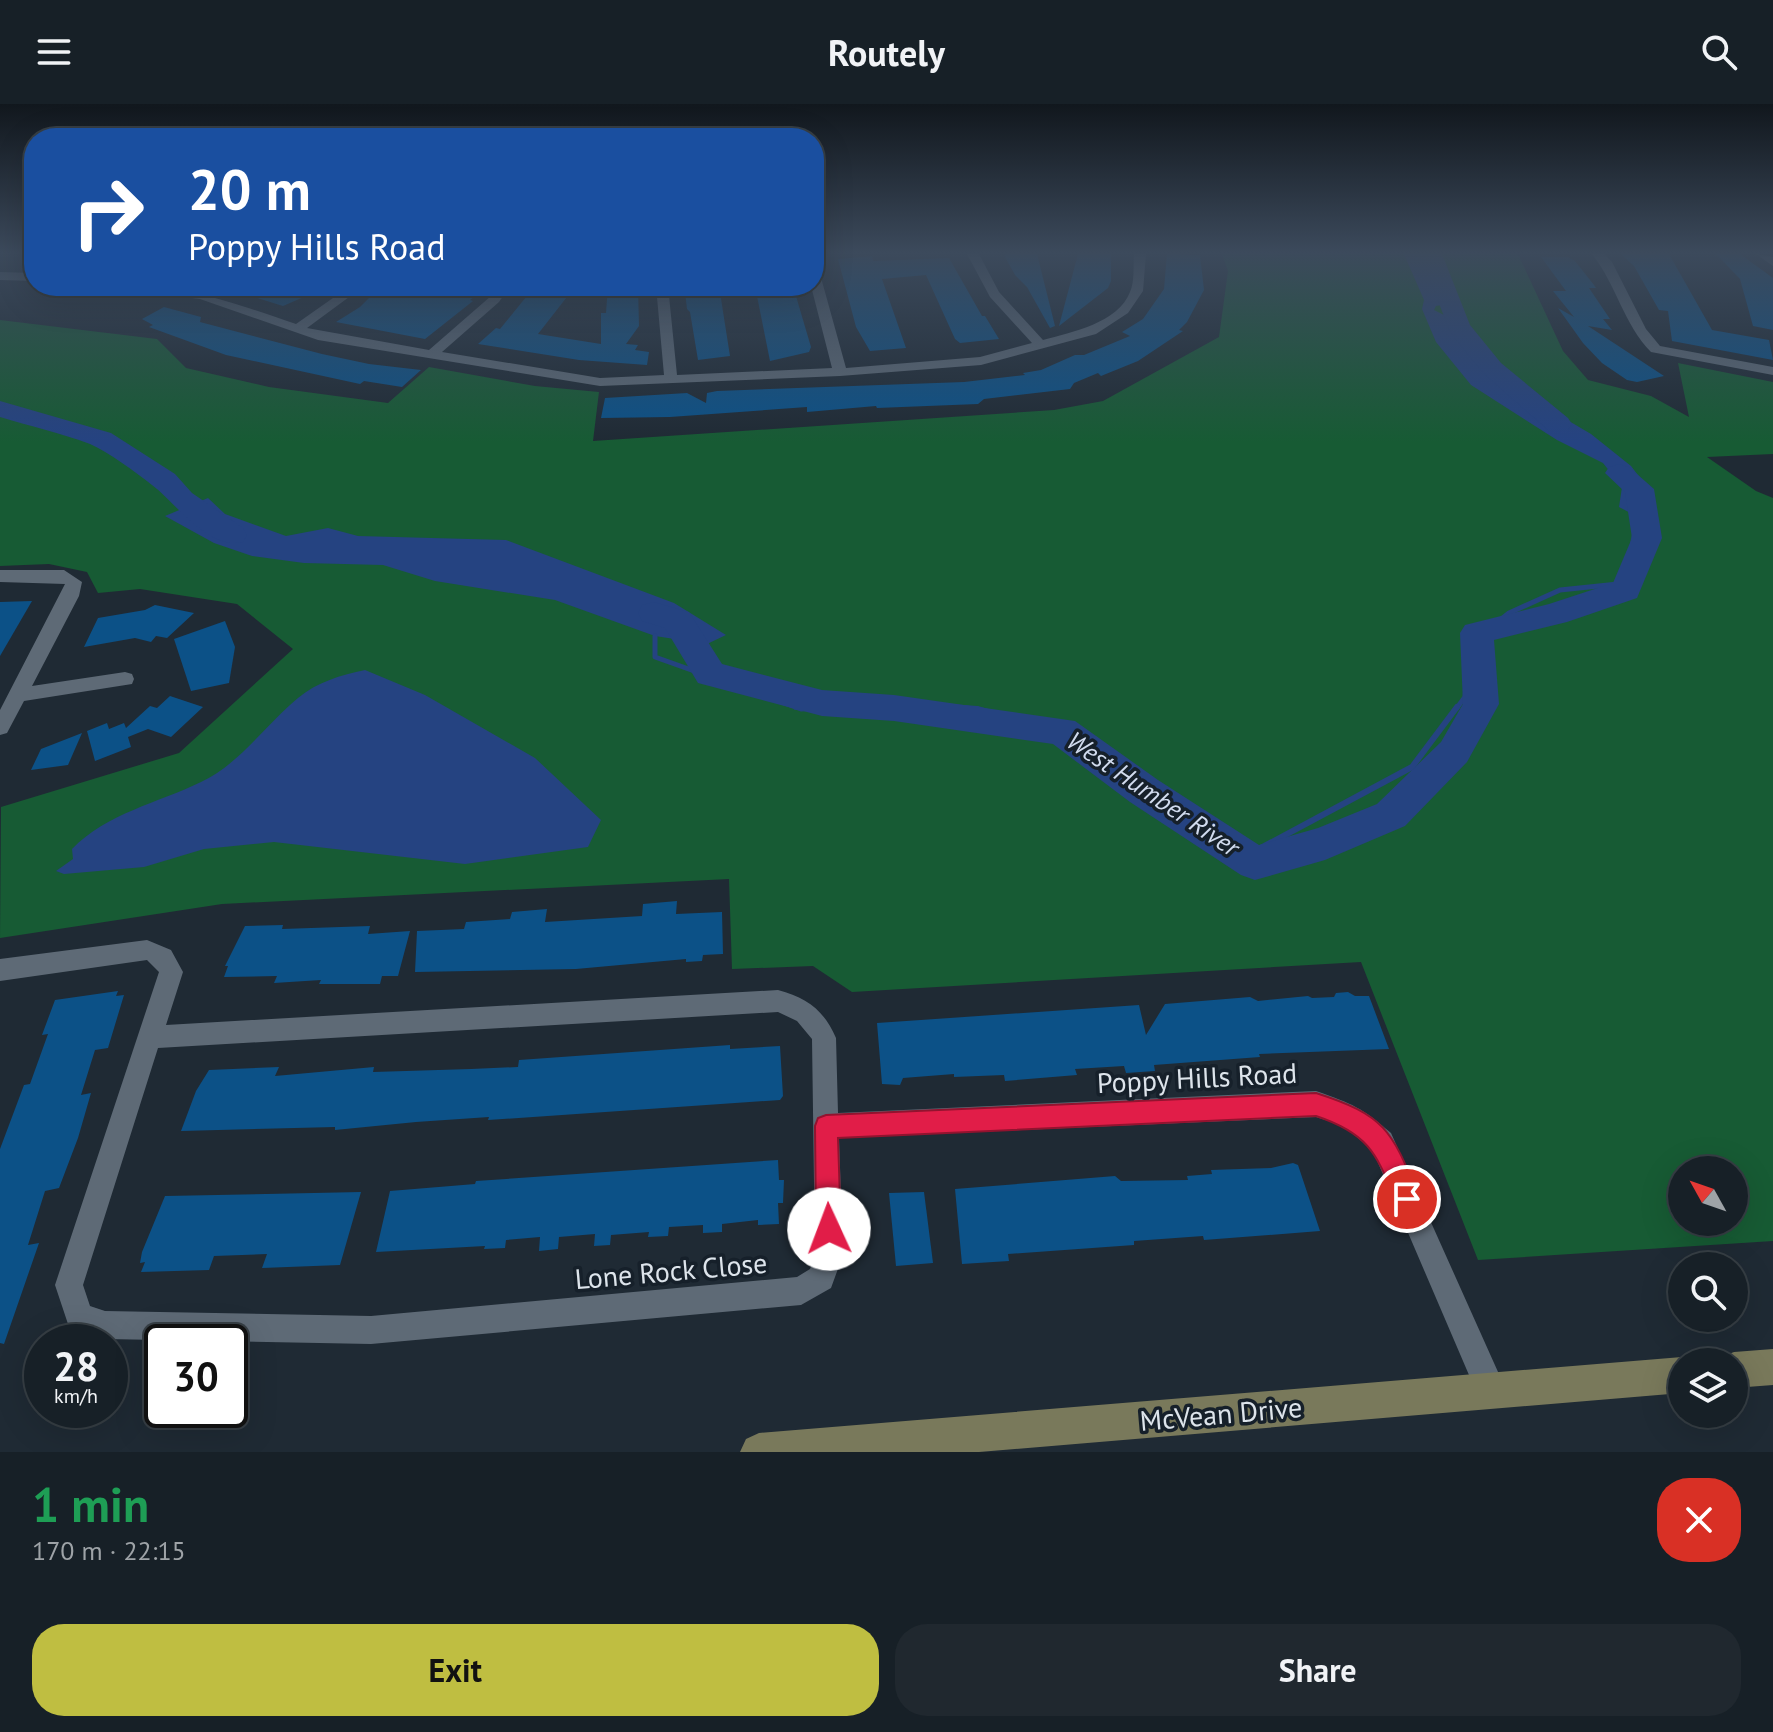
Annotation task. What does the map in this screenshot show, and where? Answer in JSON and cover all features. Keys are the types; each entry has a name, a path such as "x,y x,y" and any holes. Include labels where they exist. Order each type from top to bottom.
{"main road":[{"path":"1748,1369 1773,1367"},
{"name":"McVean Drive","path":"759,1452 1668,1376"}],"street":[{"path":"262,317 318,336 600,382 840,372 981,361 1091,331 1113,317"},
{"path":"297,329 314,317"},
{"path":"432,354 474,317"},
{"path":"665,317 671,379"},
{"path":"825,317 840,372"},
{"path":"1013,317 1042,346"},
{"path":"1636,317 1646,341 1656,349 1773,371"},
{"path":"0,576 64,576 74,582 70,596 0,728"},
{"path":"17,695 125,679"},
{"name":"Lone Rock Close","path":"0,970 147,950 160,954 168,961 171,972 69,1285 79,1317 105,1325 371,1330 801,1291 821,1278 829,1255 824,1038 807,1013 778,1001 150,1037"},
{"name":"Poppy Hills Road","path":"826,1126 1316,1104 1352,1116 1382,1142 1492,1392"}],"green space":[{"path":"1222,317 1547,317 1563,351 1588,380 1651,396 1689,417 1678,363 1773,382 1773,454 1707,457 1756,491 1773,498 1773,1241 1478,1260 1361,962 852,992 813,966 732,969 729,879 222,904 0,938 1,807 179,753 293,649 237,604 140,589 98,593 87,572 49,564 0,566 0,320 157,339 186,368 269,387 388,403 429,367 535,386 599,392 593,441 1054,410 1103,401 1219,337"}],"water":[{"path":"1425,317 1450,318 1462,345 1491,375 1591,434 1631,466 1650,491 1648,512 1638,517 1619,507 1622,487 1603,463 1557,440 1471,385 1436,342"},
{"path":"208,498 225,514 286,536 328,528 358,536 506,540 674,603 726,635 707,644 655,636 555,600 435,581 383,565 304,563 252,556 214,543 165,516"},
{"path":"365,670 425,695 535,758 601,820 588,847 465,864 274,842 204,849 144,867 64,874 56,871 73,859 72,849 101,826 201,782 228,765 305,692 330,680"}],"building":[{"path":"201,317 200,322 322,354 421,370 402,387 364,381 360,384 226,355 149,327 153,325 142,319"},
{"path":"344,317 453,317 425,339 336,322"},
{"path":"510,317 551,317 538,334 601,344 601,317 639,317 639,326 626,344 638,345 635,350 649,352 647,365 579,360 478,344 496,328 500,329"},
{"path":"691,317 724,317 730,356 698,360"},
{"path":"761,317 802,317 811,347 809,352 770,361"},
{"path":"853,317 895,317 906,348 870,351"},
{"path":"945,317 986,317 999,339 960,343"},
{"path":"1044,317 1053,317 1055,326 1050,328"},
{"path":"1061,317 1071,317 1059,326"},
{"path":"1190,317 1179,330 1183,331 1138,361 1101,376 1098,373 1074,383 1070,389 984,399 978,404 876,406 807,412 807,407 670,417 601,418 605,398 687,393 706,403 707,393 717,391 964,382 1025,375 1023,373 1041,370 1130,336 1122,332 1143,319"},
{"path":"1564,317 1609,317 1610,319 1603,319 1612,330 1588,326 1664,376 1637,382 1627,380 1602,363 1583,343"},
{"path":"1669,317 1705,317 1712,330 1769,340 1773,360 1672,341"},
{"path":"1750,317 1773,317 1773,330 1753,326"},
{"path":"32,601 0,656 0,602"},
{"path":"155,605 194,613 167,638 156,636 151,642 135,638 84,647 98,618 145,610"},
{"path":"225,621 235,647 229,683 191,691 174,639"},
{"path":"170,696 203,707 171,737 148,729 128,737 131,747 95,761 87,731 107,723 109,729 124,723 126,728 150,706 157,708"},
{"path":"82,733 68,765 31,770 41,749"},
{"path":"677,901 676,914 722,912 723,954 703,955 702,961 686,962 686,959 576,969 415,972 417,931 464,929 466,922 510,919 512,912 547,909 545,922 642,916 643,904"},
{"path":"283,925 282,929 370,926 368,934 410,931 398,976 382,976 380,984 319,984 321,980 274,983 277,976 224,977 228,966 225,966 245,926"},
{"path":"118,991 116,996 124,995 108,1048 95,1050 81,1095 91,1093 78,1138 59,1188 45,1191 28,1245 39,1243 4,1344 0,1343 0,1149 24,1085 30,1084 48,1034 42,1035 55,1000"},
{"path":"1348,992 1355,996 1369,996 1389,1049 1259,1054 1260,1057 1154,1065 1155,1071 1126,1073 1124,1066 1075,1069 1077,1075 1005,1081 1004,1075 954,1077 954,1074 903,1078 900,1085 882,1084 877,1023 1139,1005 1146,1035 1165,1004 1250,997 1258,1001 1334,997 1336,993"},
{"path":"730,1045 730,1049 780,1046 783,1096 780,1100 488,1120 489,1117 335,1130 335,1127 181,1131 196,1091 209,1070 279,1067 275,1076 374,1067 373,1072 518,1067 519,1060"},
{"path":"778,1160 779,1180 784,1180 783,1203 778,1203 779,1224 758,1225 758,1220 722,1224 722,1232 703,1233 703,1225 669,1227 668,1236 648,1237 649,1232 611,1235 610,1245 594,1246 595,1234 559,1237 558,1249 539,1251 540,1237 506,1240 505,1248 484,1249 485,1246 376,1252 390,1191 475,1184 476,1181"},
{"path":"1293,1163 1298,1165 1320,1231 1204,1240 1203,1236 1134,1241 1134,1245 1008,1254 1009,1261 962,1264 955,1189 1115,1176 1121,1181 1188,1180 1187,1176 1212,1174 1211,1170 1271,1168"},
{"path":"361,1192 340,1265 262,1268 267,1254 214,1256 209,1270 141,1272 145,1262 140,1263 142,1252 165,1196"},
{"path":"924,1192 933,1263 896,1266 889,1193"}],"waterway":[{"name":"West Humber River","path":"1455,317 1459,327 1492,368 1558,424"},
{"name":"West Humber River","path":"0,409 101,439 165,480 182,499 232,535"},
{"name":"West Humber River","path":"654,613 677,620 710,674 822,703 894,708 1062,731 1144,791 1255,863 1325,843 1391,815 1454,752 1481,704 1477,633 1555,614 1626,590 1647,538 1639,489 1619,473"},
{"path":"1456,709 1465,697 1470,644 1509,613 1560,590 1618,584 1627,571 1638,517"},
{"path":"655,636 655,657 801,709 887,703 969,708"},
{"path":"796,707 827,707"},
{"path":"950,707 969,708"},
{"name":"West Humber River","path":"969,708 1039,726 1107,763 1171,817 1221,843 1257,850 1412,767 1457,707"},
{"path":"969,708 978,709"}],"route":[{"path":"829,1229 826,1126 1316,1104 1352,1116 1382,1142 1407,1199"}]}
